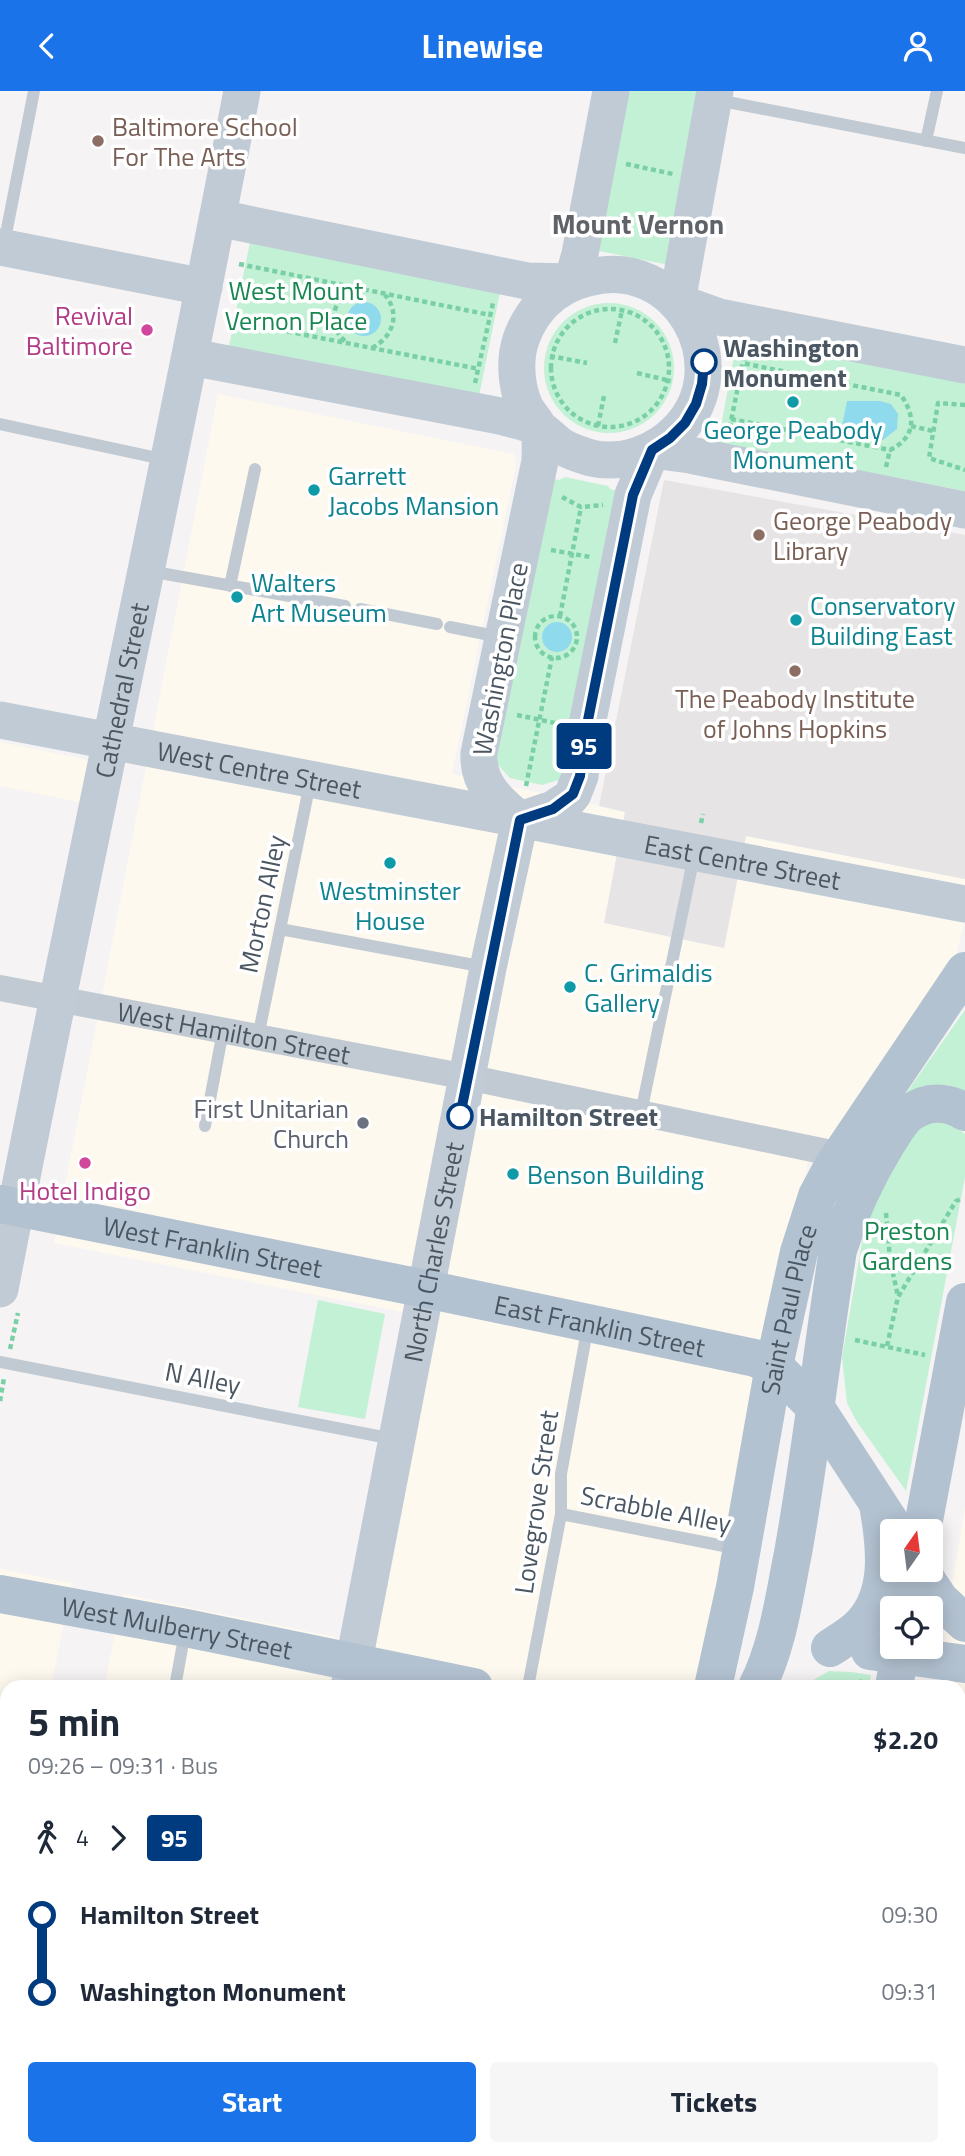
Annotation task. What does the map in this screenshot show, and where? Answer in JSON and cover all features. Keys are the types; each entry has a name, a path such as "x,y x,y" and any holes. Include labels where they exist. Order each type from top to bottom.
{"main road":[{"name":"Cathedral Street","path":"0,1289 8,1206 58,999 191,357 242,91"},
{"path":"572,282 580,254 611,91"},
{"path":"677,302 714,95"},
{"path":"191,357 500,417 539,428 563,448 592,458 623,459 652,450 670,438 685,423 696,404 702,384 704,362 691,320 677,302 654,285 628,275 599,274 572,282 527,281 218,218"},
{"path":"2,250 204,286"},
{"name":"Washington Place","path":"522,804 500,804 481,776 478,766 479,753 540,461 539,428 525,407 518,383 517,359 523,335 534,313 551,295 572,282"},
{"path":"677,302 719,317 965,365"},
{"path":"652,450 690,455 965,510"},
{"path":"522,804 553,809 573,794 580,776 586,730 633,495 652,450"},
{"name":"West Centre Street","path":"0,720 310,780 522,804"},
{"name":"East Centre Street","path":"522,804 698,838 965,904"},
{"name":"North Charles Street","path":"351,1675 522,804"},
{"name":"Saint Paul Place","path":"715,1680 735,1587 774,1366 805,1228 817,1196 841,1155 965,971"},
{"name":"Saint Paul Place","path":"754,1680 781,1614 807,1472 838,1250 848,1220 860,1191 908,1114 923,1105 938,1103 954,1106 965,1112"},
{"name":"West Franklin Street","path":"8,1206 426,1289"},
{"name":"East Franklin Street","path":"426,1289 755,1358 774,1366"},
{"path":"899,1519 956,1391 965,1302"},
{"path":"774,1366 816,1408 894,1519"},
{"path":"830,1648 859,1628 872,1611 881,1582"},
{"path":"928,1582 940,1600 965,1623"},
{"path":"735,1587 753,1680"},
{"name":"West Mulberry Street","path":"0,1594 186,1628 351,1675 402,1680"},
{"path":"756,1680 789,1658 806,1652 830,1648 880,1649"},
{"path":"888,1659 893,1680"},
{"path":"939,1659 965,1664"}],"street":[{"name":"West Hamilton Street","path":"0,988 467,1077 841,1155"}],"lane":[{"path":"2,250 34,91"},
{"path":"926,141 937,91"},
{"path":"714,95 965,148"},
{"path":"0,424 169,460"},
{"path":"230,586 255,469"},
{"path":"146,570 345,606"},
{"path":"360,609 503,638"},
{"name":"Morton Alley","path":"258,1037 310,780"},
{"path":"640,1113 698,838"},
{"path":"280,929 488,968"},
{"path":"205,1126 223,1031"},
{"name":"Lovegrove Street","path":"529,1680 561,1514 561,1474 588,1323"},
{"name":"N Alley","path":"0,1361 397,1440"},
{"name":"Scrabble Alley","path":"561,1514 742,1549"},
{"path":"176,1680 186,1628"}],"path":[{"path":"620,163 678,175"},
{"path":"239,264 490,315"},
{"path":"349,344 336,331 334,313 342,296 358,288"},
{"path":"371,348 381,343 393,324 391,302 383,293"},
{"path":"482,387 474,386 495,294"},
{"path":"599,310 622,310 643,319 660,335 668,357 668,380 659,401 643,417 623,425 598,425 575,415 560,399 552,378 552,356 561,335 578,319 599,310"},
{"path":"615,344 622,310"},
{"path":"229,320 479,369"},
{"path":"729,432 745,349"},
{"path":"552,356 587,363"},
{"path":"731,419 890,450 901,445 911,426 908,405 901,395 742,363"},
{"path":"637,373 668,380"},
{"path":"598,425 604,396"},
{"path":"965,405 938,403 929,458 965,470"},
{"path":"911,426 933,431"},
{"path":"559,496 581,507 608,504"},
{"path":"560,616 581,507"},
{"path":"523,544 619,564"},
{"path":"571,652 552,657 537,644 536,633 545,620 560,616 572,623 577,635 576,642"},
{"path":"522,804 552,657"},
{"path":"489,709 586,730"},
{"path":"698,838 703,814"},
{"path":"887,1346 898,1297 956,1201 961,1199"},
{"path":"885,1208 890,1259 898,1297"},
{"path":"856,1340 919,1353"}],"shaded area":[{"path":"218,394 514,454 516,465 452,774 625,811 604,923 746,836 965,879 965,921 956,955 835,1137 812,1146 755,1385 703,1680 105,1680 123,1594 350,1640 412,1314 54,1243"},
{"name":"The Peabody Institute of Johns Hopkins","path":"664,480 965,535 965,879 746,836 724,948 604,923 625,812 599,806"},
{"path":"0,742 93,761 84,803 0,786"},
{"path":"965,1508 965,1680 936,1680 940,1659 943,1659 943,1639"},
{"path":"0,1569 72,1583 52,1680 0,1680"}],"green space":[{"path":"626,91 703,91 669,265 594,250"},
{"name":"West Mount Vernon Place","path":"250,242 500,292 479,396 229,346"},
{"name":"Washington Monument","path":"609,303 634,308 655,322 669,343 674,368 669,393 655,414 634,428 609,433 584,428 563,414 549,393 544,368 549,343 563,322 584,308"},
{"path":"737,339 965,383 965,491 718,443"},
{"path":"565,477 608,486 624,493 568,768 559,780 542,785 510,778 498,765 493,754 548,478 559,480"},
{"path":"965,1010 965,1091 948,1085 907,1092"},
{"name":"Preston Gardens","path":"931,1120 954,1125 965,1134 965,1177 906,1491 857,1422 847,1403 842,1357 868,1208 902,1144"},
{"path":"318,1300 385,1314 365,1419 298,1407"},
{"path":"829,1671 871,1675 870,1680 813,1680"}],"water":[{"path":"364,302 376,307 381,319 376,331 364,336 352,331 347,319 352,307"},
{"path":"847,401 880,401 891,404 898,414 897,429 883,440 842,426"},
{"path":"557,622 568,626 572,637 568,648 557,652 546,648 542,637 546,626"}],"bus line":[{"name":"95","path":"460,1116 520,820 553,809 573,794 580,776 586,730 633,495 652,450 670,438 685,423 696,404 702,384 704,362"}],"place":[{"name":"Baltimore School For The Arts","path":"98,141"},
{"name":"Revival Baltimore","path":"147,330"},
{"name":"Washington Monument","path":"704,362"},
{"name":"George Peabody Monument","path":"793,402"},
{"name":"Garrett Jacobs Mansion","path":"314,490"},
{"name":"George Peabody Library","path":"759,535"},
{"name":"Walters Art Museum","path":"237,597"},
{"name":"Conservatory Building East","path":"796,620"},
{"name":"The Peabody Institute of Johns Hopkins","path":"795,671"},
{"name":"Westminster House","path":"390,863"},
{"name":"C. Grimaldis Gallery","path":"570,987"},
{"name":"Hamilton Street","path":"460,1116"},
{"name":"First Unitarian Church","path":"363,1123"},
{"name":"Hotel Indigo","path":"85,1163"},
{"name":"Benson Building","path":"513,1174"}],"district":[{"name":"Mount Vernon","path":"638,223"}]}
